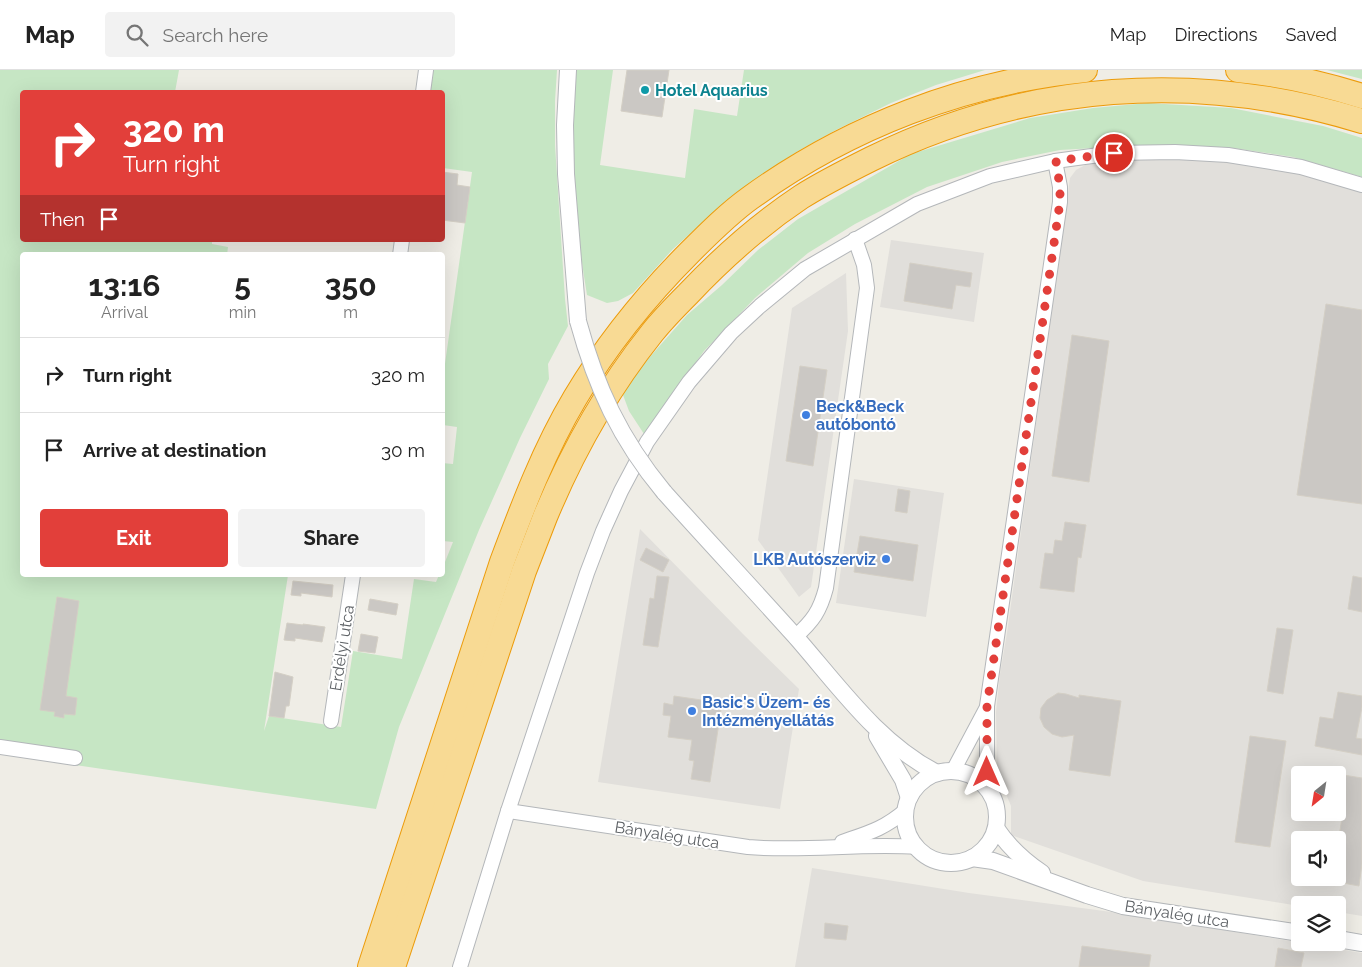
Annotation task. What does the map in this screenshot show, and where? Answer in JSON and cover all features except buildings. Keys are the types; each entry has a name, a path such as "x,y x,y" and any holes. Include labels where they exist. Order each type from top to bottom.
{"highway":[{"path":"370,967 502,562 523,505 545,455 574,399 612,340 668,274 725,218 750,198 811,158 879,123 955,96 1025,79 1085,70"},
{"path":"1238,70 1316,83 1362,96"},
{"path":"393,967 524,571 568,466 619,379 652,333 703,278 738,244 802,197 892,149 928,133 966,120 1038,101 1118,91 1200,91 1271,99 1308,106 1362,121"}],"street":[{"path":"423,90 426,70"},
{"path":"568,70 564,125 578,321 590,363 615,421 645,469 664,492 867,719 918,764 945,772 966,773 977,779 987,788 993,798 996,809 996,828 991,840 972,858"},
{"path":"460,967 508,811 588,573 603,531 621,491 646,442 689,382 731,333 760,306 805,269 917,204 990,176 1056,161 1114,153 1175,152 1228,155 1301,167 1362,185"},
{"path":"987,788 987,706 1060,202 1056,161"},
{"path":"795,637 815,618 823,602 826,588 867,288 864,265 855,239"},
{"name":"Erdélyi utca","path":"331,721 353,577"},
{"path":"945,772 987,706"},
{"path":"867,719 904,780 907,804 906,824 910,836 917,847"},
{"path":"0,747 75,758"},
{"name":"Bányalég utca","path":"827,848 876,831 892,821 907,804 916,787 925,779 945,772"},
{"name":"Bányalég utca","path":"508,811 748,847 774,849 868,846 917,847 926,855 937,860 954,862 972,858 993,861 1123,906 1291,932"},
{"name":"Bányalég utca","path":"996,828 1003,839 1020,856 1039,872 1057,883"},
{"path":"1346,940 1362,943"}],"shaded area":[{"path":"1182,158 1230,162 1299,174 1362,192 1362,916 1346,913 1346,896 1291,896 1291,905 1143,881 1011,835 1011,806 997,772 996,712 1000,674 1070,178 1076,170 1087,164 1140,159"},
{"path":"891,240 984,253 974,322 880,307"},
{"name":"Beck&Beck autóbontó","path":"846,273 848,331 811,587 799,597 758,540 792,308"},
{"path":"854,479 944,493 926,617 836,603"},
{"path":"640,529 799,689 780,809 598,782"},
{"path":"812,868 969,893 1134,915 1291,941 1291,951 1346,950 1362,953 1362,967 795,967"}],"green space":[{"path":"0,70 179,70 175,90 20,90 20,242 212,242 212,244 228,247 227,252 20,252 20,577 288,577 264,731 269,716 341,727 353,651 402,659 414,579 436,582 438,577 445,577 445,562 453,542 445,541 445,463 453,464 457,427 445,425 445,364 472,172 445,168 445,90 430,90 433,70 557,70 555,145 568,326 548,364 549,379 479,530 399,727 376,809 0,754"},
{"path":"576,70 613,70 600,165 685,178 694,109 737,116 744,70 985,70 936,85 891,103 798,151 734,194 673,249 633,293 618,301 607,303 587,295 581,255 573,155"},
{"path":"1327,70 1362,70 1362,79"},
{"path":"1148,103 1231,108 1323,126 1362,138 1362,177 1293,157 1233,148 1147,145 1060,150 1002,162 927,187 855,224 808,253 755,298 704,351 644,434 629,411 623,395 640,368 687,315 722,285 758,250 798,219 911,154 1030,118 1093,108"}],"place":[{"name":"Hotel Aquarius","path":"645,90"},
{"name":"Beck&Beck autóbontó","path":"806,415"},
{"name":"LKB Autószerviz","path":"886,559"},
{"name":"Basic's Üzem- és Intézményellátás","path":"692,711"}],"route":[{"path":"987,772 987,706 1060,202 1056,161 1114,153"}]}
